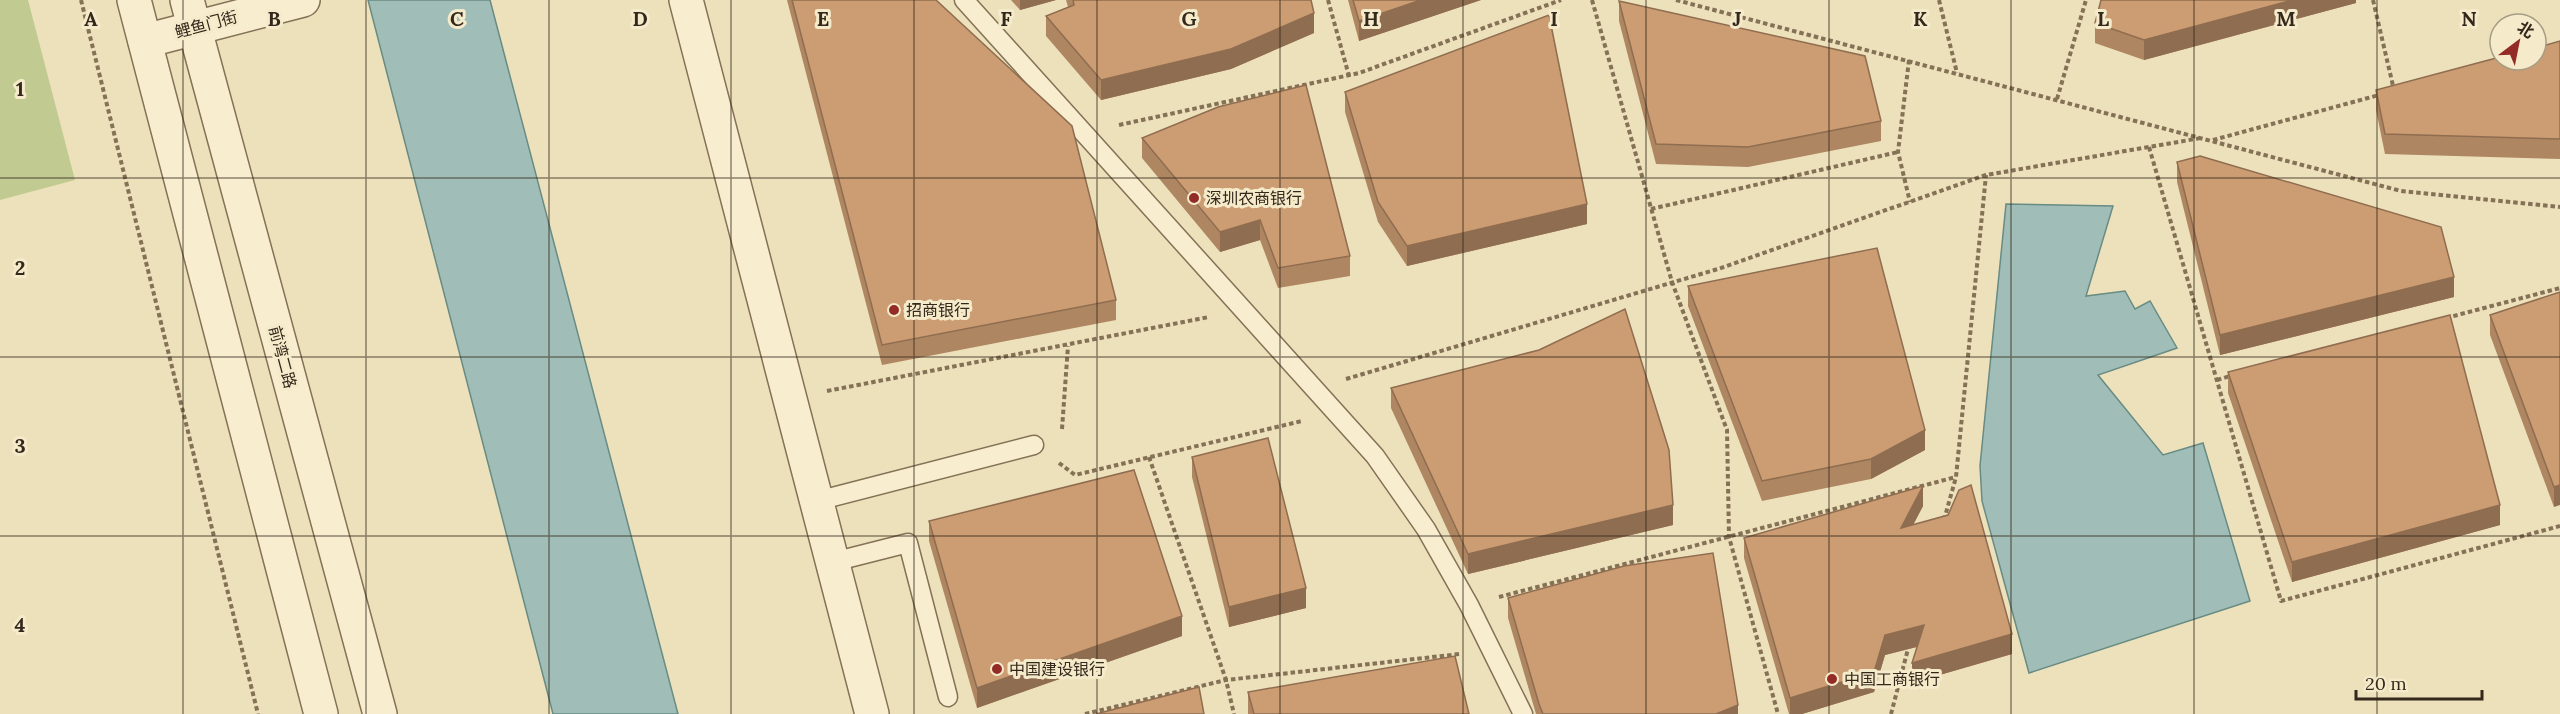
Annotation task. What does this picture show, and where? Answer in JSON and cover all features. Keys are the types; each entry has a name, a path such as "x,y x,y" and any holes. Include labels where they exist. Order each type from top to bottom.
{"street":[{"path":"134,0 321,714"},
{"path":"686,0 872,714"},
{"name":"鲤鱼门街","path":"145,40 191,14 297,2"},
{"name":"前湾二路","path":"191,14 380,714"}],"lane":[{"path":"964,0 1338,412 1375,456 1426,529 1469,605 1523,714"},
{"path":"817,501 1034,446"},
{"path":"833,562 908,543 948,697"}],"path":[{"path":"81,0 258,714"},
{"path":"1328,0 1348,76"},
{"path":"1083,132 1348,76 1561,0"},
{"path":"1592,0 1672,282 1727,430 1729,537 1778,714"},
{"path":"1677,0 2401,191 2560,207"},
{"path":"1940,0 1958,73"},
{"path":"2057,99 2086,0"},
{"path":"2373,0 2394,90"},
{"path":"1909,60 1898,152 1910,202"},
{"path":"2212,140 2405,87"},
{"path":"1316,388 1718,269 1986,175 2201,138"},
{"path":"2149,147 2281,601 2560,526"},
{"path":"1651,209 1898,152"},
{"path":"1942,528 1956,477 1986,175"},
{"path":"2445,319 2560,288"},
{"path":"824,392 1245,310"},
{"path":"1061,439 1068,346"},
{"path":"2217,380 2239,374"},
{"path":"1060,451 1059,463 1075,475 1338,412"},
{"path":"1149,457 1226,680 1234,714"},
{"path":"1469,605 1956,477"},
{"path":"1891,714 1908,649"},
{"path":"1086,714 1226,680 1491,650"}],"green space":[{"path":"0,0 28,0 75,180 0,200"}],"water":[{"path":"368,0 490,0 678,714 553,714"},
{"path":"2006,204 2113,206 2086,296 2125,291 2135,309 2150,301 2177,348 2098,375 2163,455 2203,443 2250,601 2029,673 1982,501 1980,466"}],"building":[{"path":"792,0 936,0 1072,126 1116,300 882,345"},
{"path":"1073,0 1311,0 1314,13 1231,49 1101,80 1046,16 1074,5"},
{"path":"1353,0 1421,0 1359,21"},
{"path":"2101,0 2293,0 2144,40 2095,23"},
{"path":"1619,1 1865,56 1881,121 1748,147 1656,144"},
{"path":"1549,15 1587,204 1407,246 1378,202 1345,92"},
{"path":"2560,41 2560,139 2385,134 2376,90 2488,60 2488,72 2548,72 2548,44"},
{"path":"1306,85 1350,256 1278,268 1260,220 1220,232 1142,138 1218,107"},
{"path":"2200,156 2441,227 2454,277 2220,335 2177,162"},
{"path":"1877,248 1925,430 1871,459 1762,481 1688,286"},
{"path":"2560,292 2560,485 2554,487 2490,315"},
{"path":"1625,309 1669,450 1673,505 1468,554 1391,388 1539,350"},
{"path":"2450,315 2500,505 2292,562 2228,372"},
{"path":"1268,438 1306,588 1229,607 1192,457"},
{"path":"1134,470 1182,616 977,688 929,521"},
{"path":"1971,485 2012,634 1912,663 1924,625 1885,635 1874,672 1790,698 1744,538 1923,486 1901,528 1948,515 1959,490"},
{"path":"1713,553 1738,705 1716,714 1543,714 1508,598 1624,566"},
{"path":"1455,656 1469,714 1254,714 1248,692"},
{"path":"1199,687 1204,714 1096,714"}],"place":[{"name":"深圳农商银行","path":"1194,198"},
{"name":"招商银行","path":"894,310"},
{"name":"中国建设银行","path":"997,669"},
{"name":"中国工商银行","path":"1832,679"}]}
